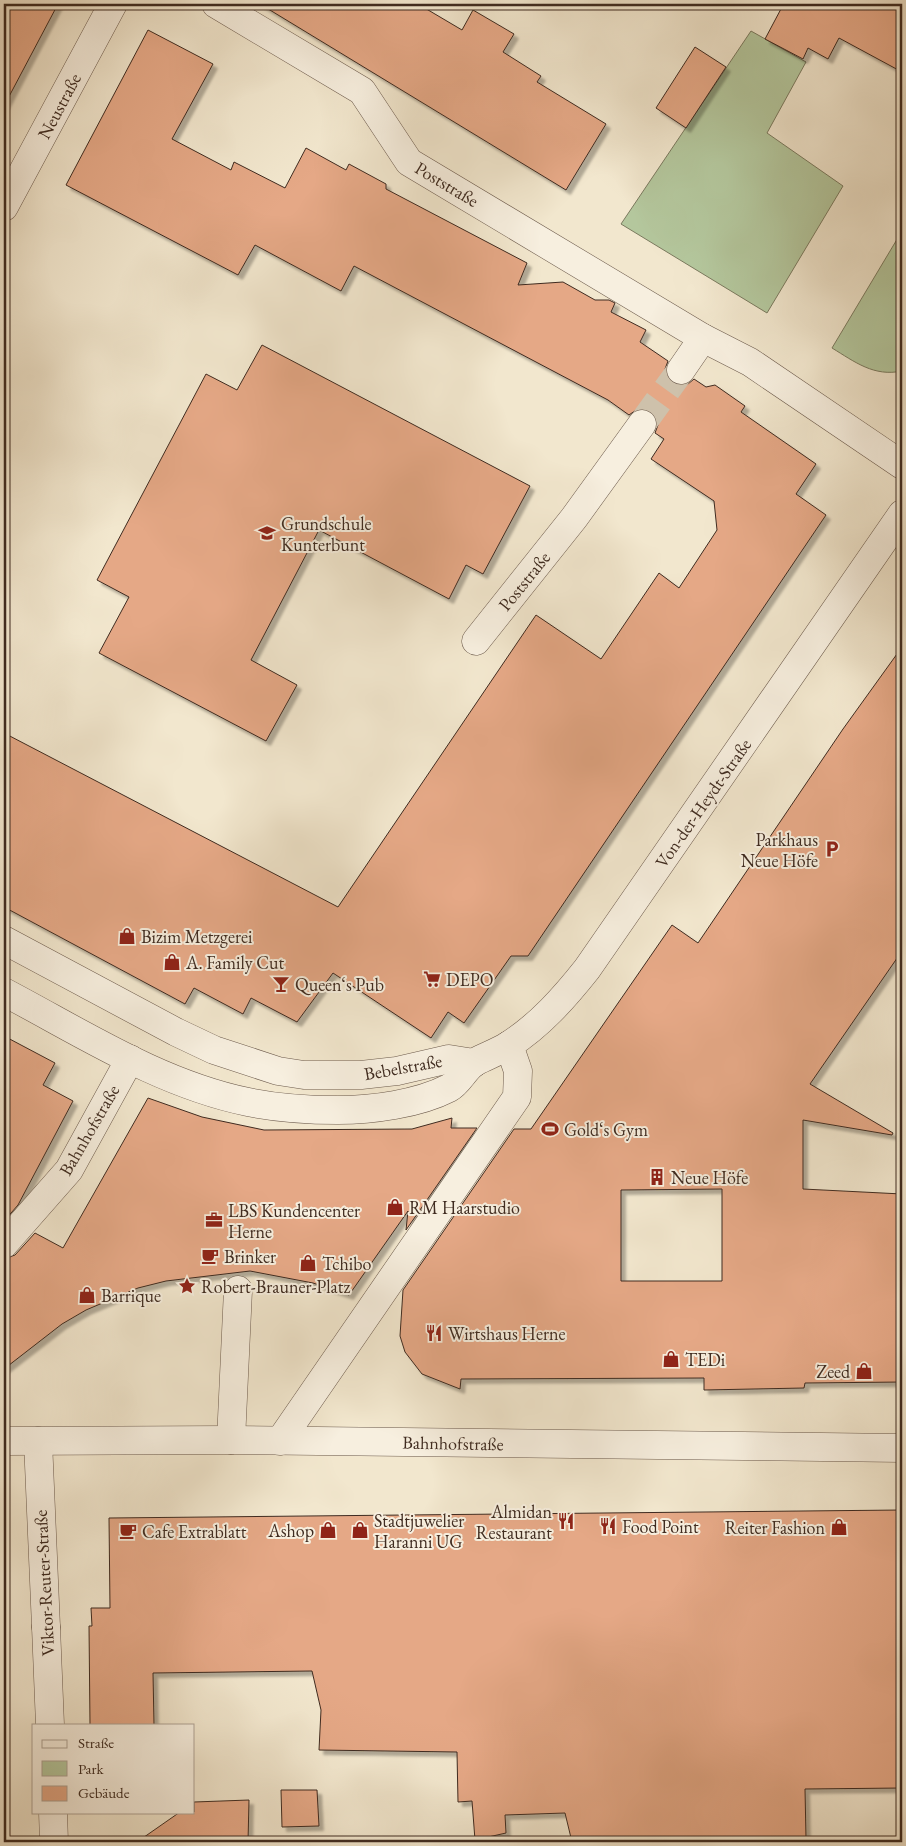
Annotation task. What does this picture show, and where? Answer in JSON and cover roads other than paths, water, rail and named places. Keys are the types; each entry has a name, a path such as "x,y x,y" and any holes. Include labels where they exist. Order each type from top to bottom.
{"street":[{"name":"Neustraße","path":"4,207 113,4"},
{"name":"Poststraße","path":"216,4 362,91 409,162 702,338 750,362 902,465"},
{"path":"681,370 702,338"},
{"name":"Poststraße","path":"476,641 574,518 642,424"},
{"name":"Von-der-Heydt-Straße","path":"474,1063 509,1045 551,1011 598,954 902,514"},
{"name":"Bebelstraße","path":"4,940 176,1032 214,1050 278,1071 304,1075 361,1075 397,1071 449,1058 474,1063"},
{"name":"Bebelstraße","path":"4,992 130,1059 163,1074 247,1102 284,1108 332,1110 385,1107 425,1097 450,1088 474,1063"},
{"path":"280,1441 517,1097 518,1071 509,1045"},
{"name":"Bahnhofstraße","path":"4,1244 69,1170 130,1059"},
{"path":"231,1440 238,1290"},
{"name":"Bahnhofstraße","path":"4,1441 231,1440 902,1448"},
{"name":"Viktor-Reuter-Straße","path":"38,1441 50,1724"},
{"path":"53,1814 54,1842"}],"tunnel":[{"path":"642,424 681,370"}],"place":[{"name":"Grundschule Kunterbunt","path":"267,533"},
{"name":"Parkhaus Neue Höfe","path":"832,849"},
{"name":"Bizim Metzgerei","path":"127,936"},
{"name":"A. Family Cut","path":"172,962"},
{"name":"DEPO","path":"432,979"},
{"name":"Queen‘s Pub","path":"281,984"},
{"name":"Gold‘s Gym","path":"550,1129"},
{"name":"Neue Höfe","path":"657,1177"},
{"name":"RM Haarstudio","path":"395,1207"},
{"name":"LBS Kundencenter Herne","path":"214,1220"},
{"name":"Brinker","path":"210,1256"},
{"name":"Tchibo","path":"308,1263"},
{"name":"Robert-Brauner-Platz","path":"187,1286"},
{"name":"Barrique","path":"87,1295"},
{"name":"Wirtshaus Herne","path":"434,1333"},
{"name":"TEDi","path":"671,1359"},
{"name":"Zeed","path":"864,1371"},
{"name":"Almidan Restaurant","path":"566,1521"},
{"name":"Food Point","path":"608,1526"},
{"name":"Reiter Fashion","path":"839,1527"},
{"name":"Ashop","path":"328,1530"},
{"name":"Stadtjuwelier Haranni UG","path":"360,1530"},
{"name":"Cafe Extrablatt","path":"128,1531"}]}
